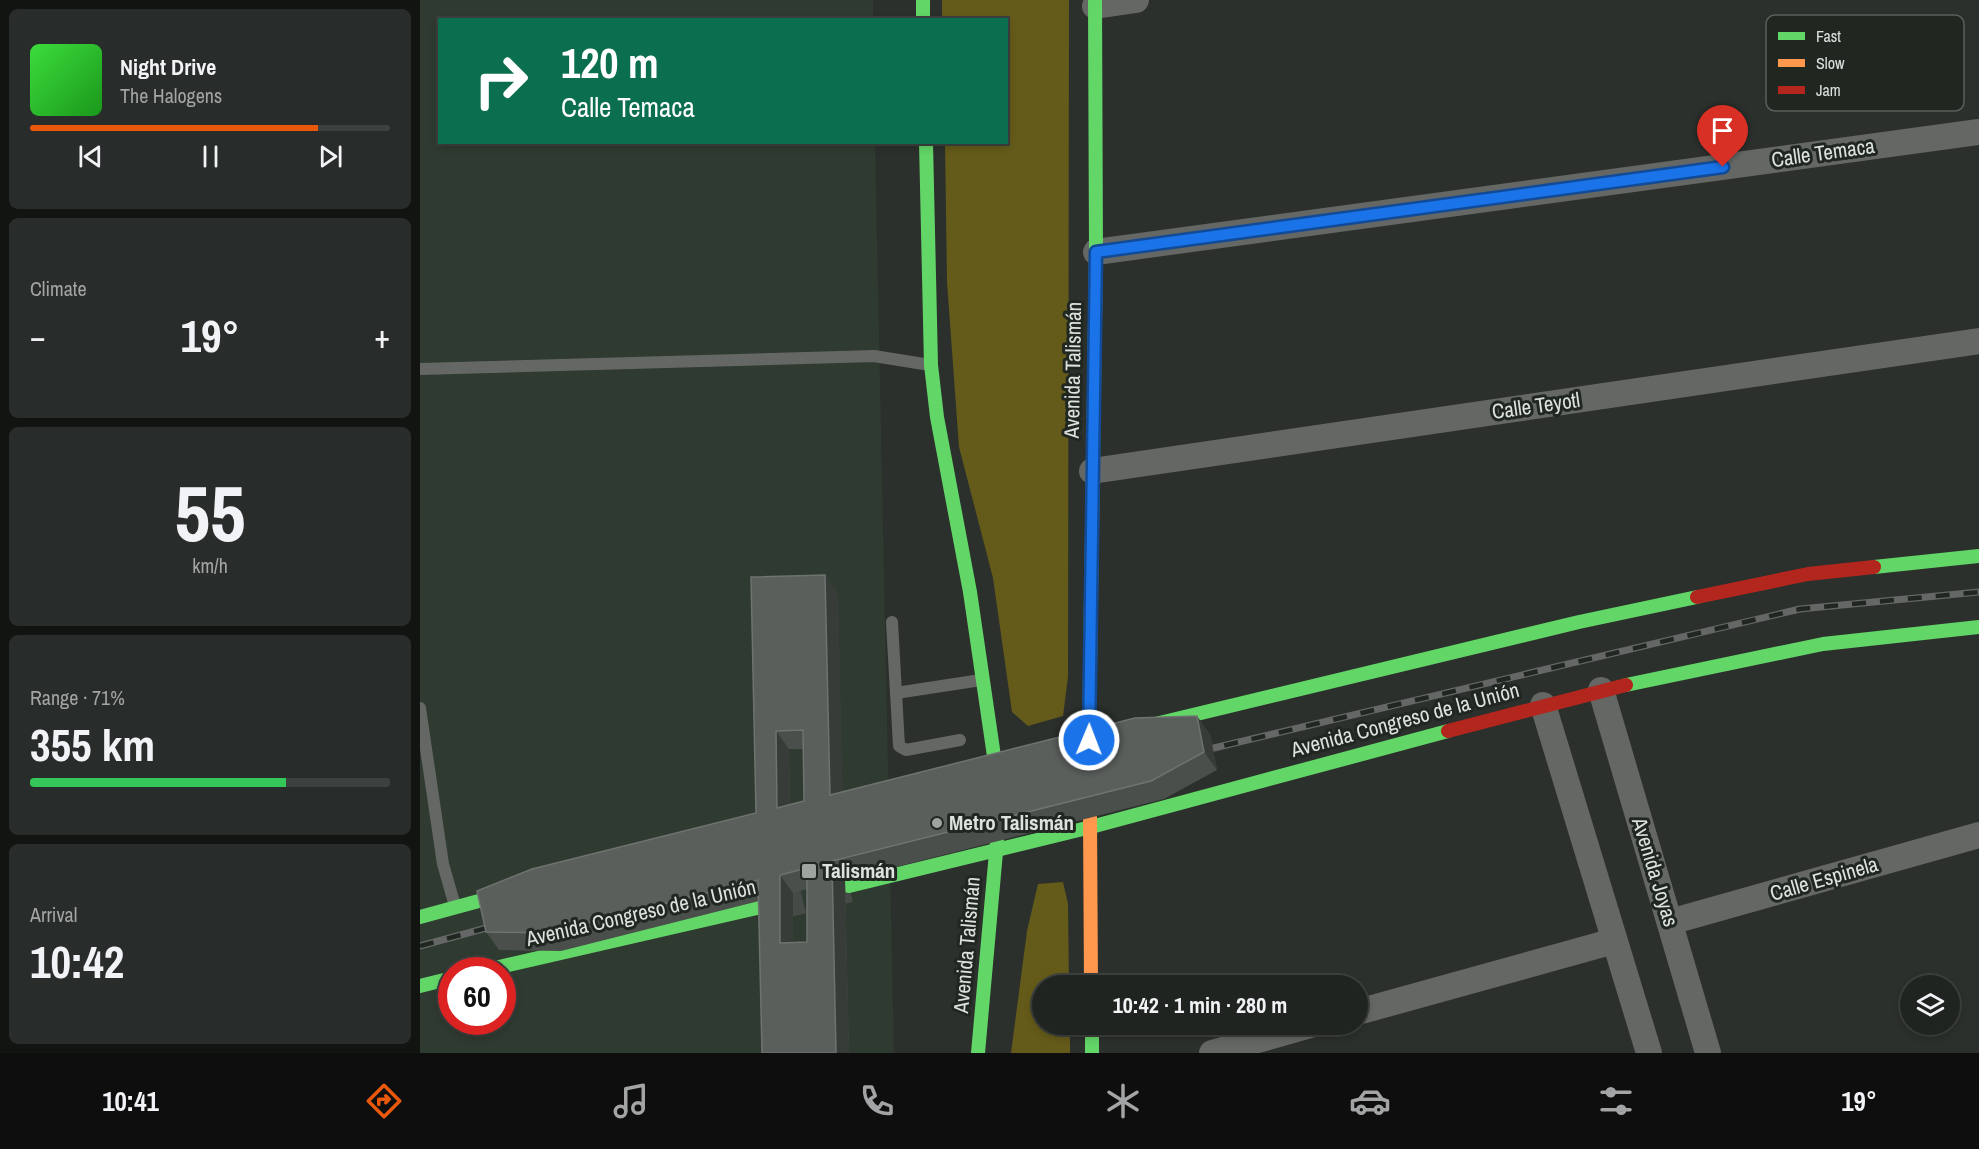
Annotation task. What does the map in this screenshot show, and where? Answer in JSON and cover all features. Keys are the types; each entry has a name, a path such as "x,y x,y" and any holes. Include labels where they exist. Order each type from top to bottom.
{"main road":[{"path":"922,0 923,18"},
{"name":"Avenida Talismán","path":"1095,3 1096,252 1084,741 1108,735"},
{"path":"926,144 932,365 937,417 970,592 995,763"},
{"path":"1137,729 1579,622 1808,574 1979,556"},
{"name":"Avenida Congreso de la Unión","path":"849,886 1601,690 1823,644 1979,627"},
{"path":"1091,822 1092,975"},
{"name":"Avenida Talismán","path":"978,1053 997,846"},
{"path":"420,917 534,886"},
{"name":"Avenida Congreso de la Unión","path":"516,963 770,905"},
{"path":"420,986 438,982"},
{"path":"1092,1035 1092,1053"}],"street":[{"path":"1095,3 1136,0"},
{"name":"Calle Temaca","path":"1096,252 1979,132"},
{"name":"Calle Teyotl","path":"1092,471 1979,341"},
{"name":"Avenida Joyas","path":"1601,690 1708,1053"},
{"path":"1543,705 1649,1053"},
{"name":"Calle Espinela","path":"1670,922 1979,835"},
{"path":"1368,1009 1614,941"},
{"path":"1212,1053 1275,1035"}],"lane":[{"path":"420,369 874,356 932,365"},
{"path":"892,622 899,746 906,750 960,740"},
{"path":"896,693 983,679"},
{"path":"420,708 443,864 455,908"}],"shaded area":[{"path":"420,0 873,0 873,18 438,18 438,144 875,144 894,1053 420,1053"},
{"path":"942,0 1069,0 1068,677 1063,716 1028,726 1012,712 993,578 959,447 947,282 945,144 1008,144 1008,18 942,18"},
{"path":"1063,882 1068,904 1069,975 1032,975 1032,1035 1070,1035 1070,1053 1011,1053 1027,931 1038,884"}],"building":[{"name":"Metro Talismán","path":"825,575 830,795 1135,718 1197,716 1204,752 1151,781 832,861 836,1053 762,1053 758,880 548,933 486,932 477,891 532,869 756,813 751,577","holes":["803,730 804,801 777,808 776,731","807,868 807,942 780,943 780,875"]}],"tunnel":[{"path":"770,905 849,886"}],"railway":[{"path":"1197,752 1800,609 1979,592"},
{"path":"420,946 501,924"}],"traffic: fast":[{"path":"923,0 923,18"},
{"path":"1089,740 1096,252 1095,0"},
{"path":"926,144 931,365 937,417 970,592 995,763"},
{"path":"1874,567 1979,556"},
{"path":"1147,726 1579,622 1697,597"},
{"path":"1626,685 1823,644 1979,627"},
{"path":"849,886 1091,827 1448,731"},
{"path":"978,1053 997,841"},
{"path":"420,917 523,889"},
{"path":"516,963 770,905"},
{"path":"420,986 438,982"},
{"path":"1092,1035 1092,1053"}],"traffic: slow":[{"path":"1090,817 1091,975"}],"traffic: jam":[{"path":"1697,597 1808,574 1874,567"},
{"path":"1448,731 1626,685"}],"place":[{"name":"Metro Talismán","path":"937,823"},
{"name":"Talismán","path":"809,871"}],"route":[{"path":"1089,740 1096,252 1723,167"}]}
